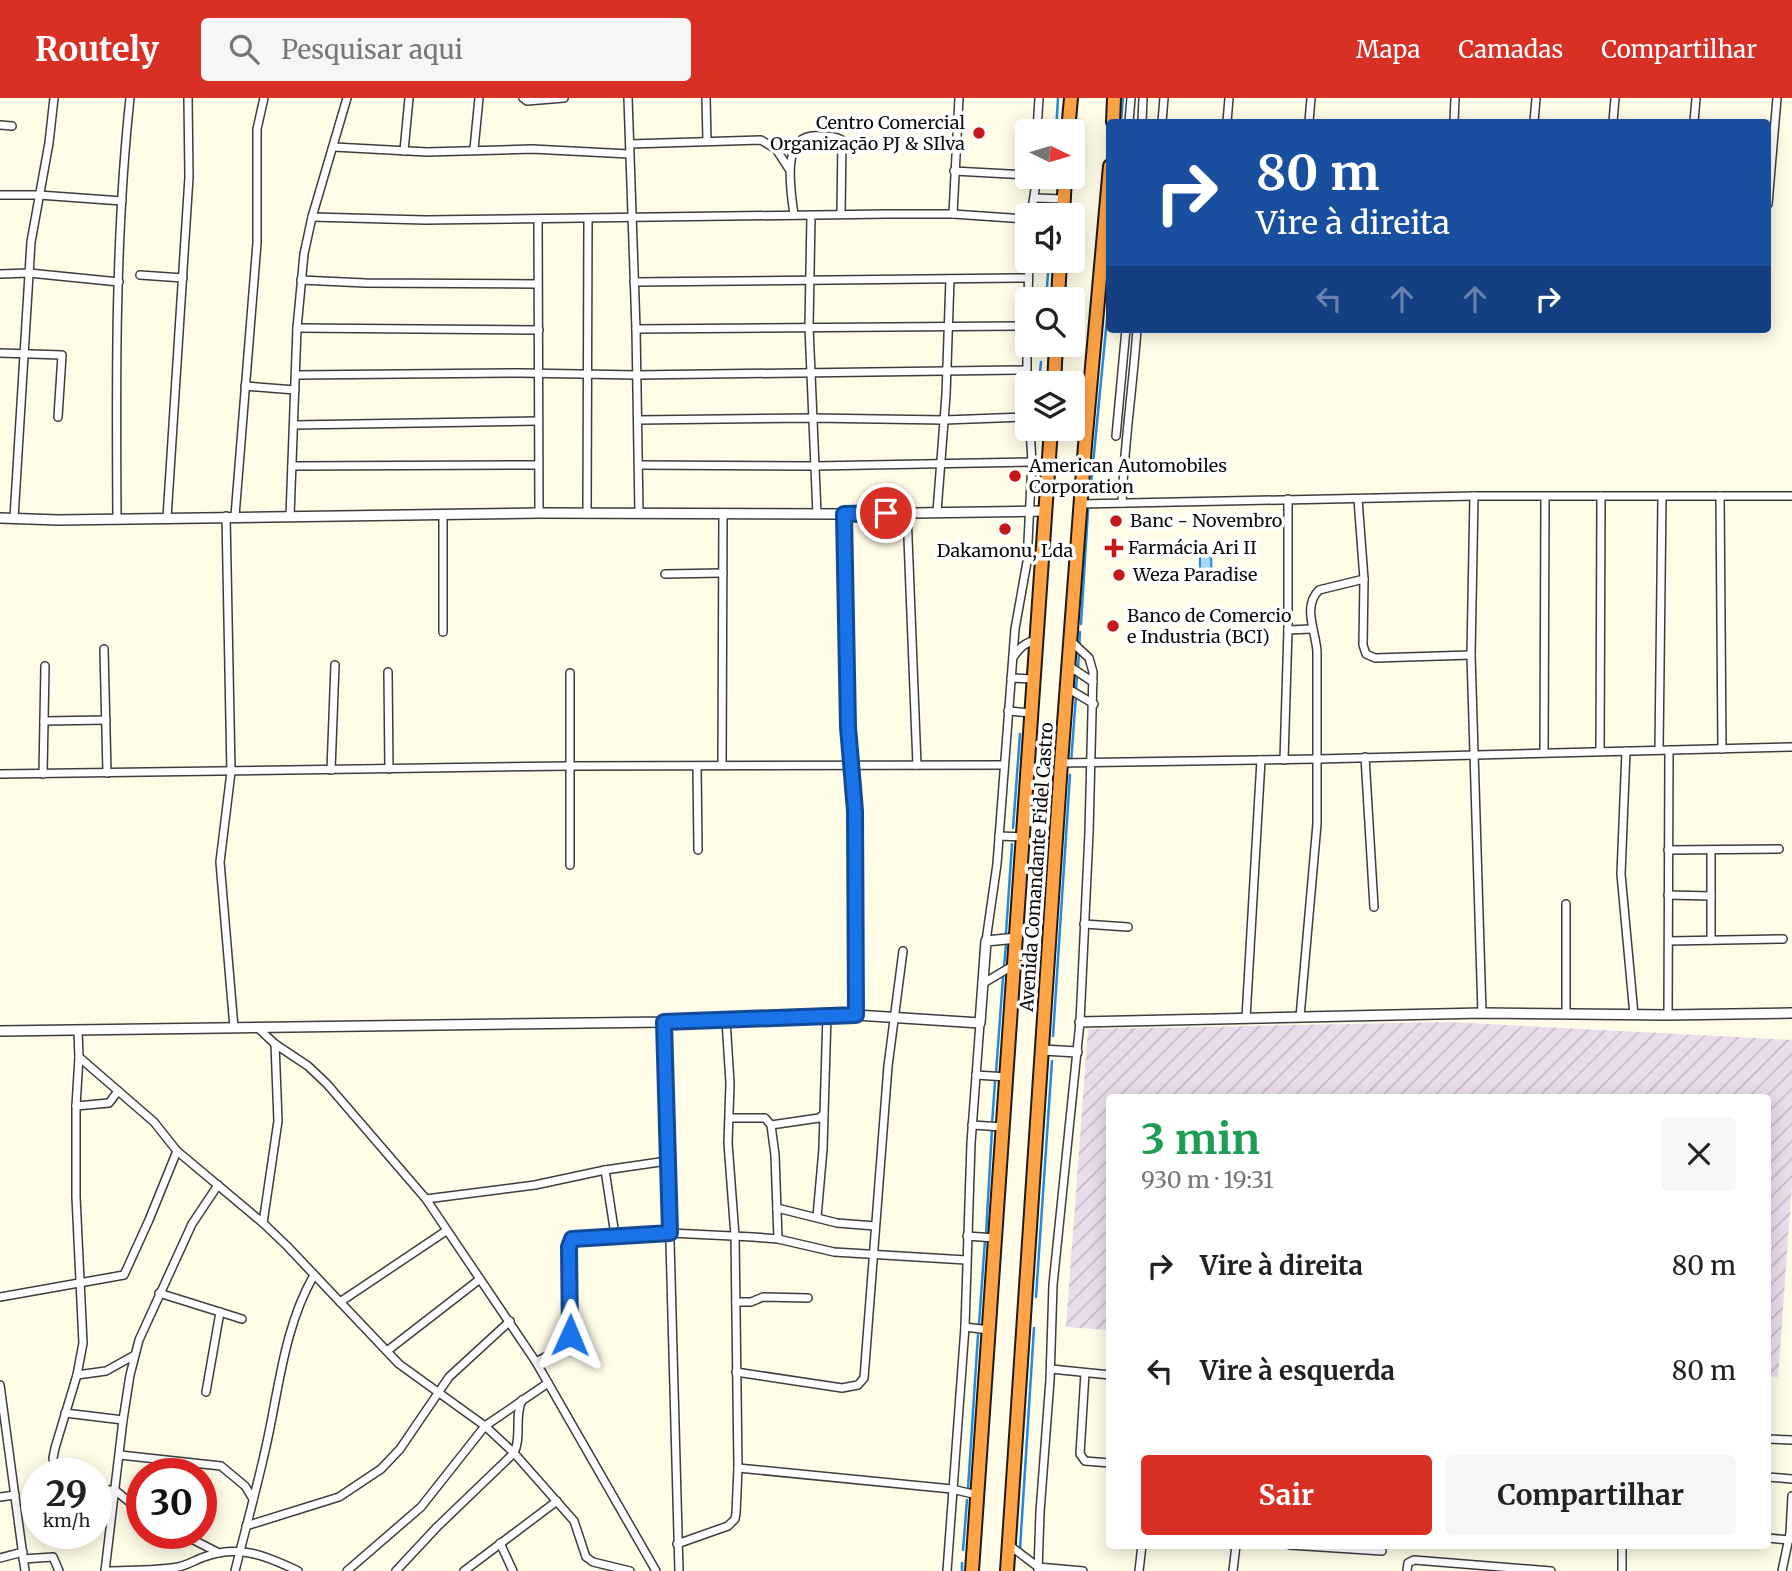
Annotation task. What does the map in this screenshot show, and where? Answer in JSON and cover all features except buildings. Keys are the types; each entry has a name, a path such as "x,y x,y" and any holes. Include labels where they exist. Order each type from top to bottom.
{"highway":[{"path":"1069,119 1070,98"},
{"path":"1113,119 1114,98"},
{"path":"1064,189 1064,203"},
{"name":"Avenida Comandante Fidel Castro","path":"1007,1571 1061,763 1106,213"},
{"name":"Avenida Comandante Fidel Castro","path":"972,1571 1050,441"}],"street":[{"path":"14,518 32,230 54,98"},
{"path":"117,519 119,282 130,98"},
{"path":"167,518 189,177 188,98"},
{"path":"234,1028 220,862 231,772 231,516 245,386 257,230 257,129 264,98"},
{"path":"290,516 301,280 312,217 348,98"},
{"path":"404,151 409,98"},
{"path":"474,149 478,98"},
{"path":"523,98 527,101 564,98"},
{"path":"628,98 639,513"},
{"path":"706,98 707,141"},
{"path":"953,214 959,98"},
{"path":"1038,119 1039,98"},
{"path":"1129,119 1131,98"},
{"path":"1142,119 1143,98"},
{"path":"1163,119 1164,98"},
{"path":"1227,119 1229,98"},
{"path":"1309,119 1311,98"},
{"path":"1454,119 1455,98"},
{"path":"1534,119 1536,98"},
{"path":"1613,119 1615,98"},
{"path":"1694,119 1696,98"},
{"path":"1771,169 1777,98"},
{"path":"0,125 12,127"},
{"path":"794,215 789,169 793,153 804,136 840,138 843,144 842,214"},
{"path":"630,144 761,140 776,149 789,169"},
{"path":"334,147 427,152 474,149 629,154"},
{"path":"954,170 1015,174"},
{"path":"1034,203 1036,189"},
{"path":"0,195 122,201"},
{"path":"1035,198 1064,199"},
{"path":"312,217 425,220 953,214 1015,218"},
{"path":"811,216 810,327 817,514"},
{"path":"538,219 539,513"},
{"path":"587,514 588,219"},
{"path":"0,274 29,273 119,282"},
{"path":"1028,273 1028,287"},
{"path":"140,275 183,278"},
{"path":"634,282 1028,278"},
{"path":"937,512 950,279"},
{"path":"301,280 537,284"},
{"path":"636,329 1015,326"},
{"path":"297,328 539,330"},
{"path":"1115,436 1126,333"},
{"path":"1122,503 1126,427 1132,391 1136,333"},
{"path":"0,353 62,355 58,417"},
{"path":"296,375 946,372 1027,370 1027,357"},
{"path":"245,386 295,390"},
{"path":"638,421 1015,417"},
{"path":"294,425 538,421"},
{"path":"947,1571 965,1328 972,1125 982,984 999,836 1019,596 1027,562 1031,441"},
{"path":"639,466 1032,462"},
{"path":"292,466 538,465"},
{"path":"1081,504 1474,496 1792,496"},
{"path":"1474,496 1471,655 1482,1013"},
{"path":"1600,751 1601,496"},
{"path":"1720,496 1722,749"},
{"path":"1544,753 1545,497"},
{"path":"1659,750 1661,497"},
{"path":"1284,760 1288,499"},
{"path":"1358,499 1364,579 1363,645 1369,657 1471,655"},
{"path":"0,518 1046,511"},
{"path":"722,765 723,513"},
{"path":"907,513 917,765"},
{"path":"443,514 443,632"},
{"path":"844,514 848,727 855,811 856,1015"},
{"path":"664,574 723,573"},
{"path":"1300,1017 1314,867 1318,759 1317,652 1311,629 1311,602 1316,593 1327,586 1364,579"},
{"path":"1288,630 1311,629"},
{"path":"1012,663 1020,648 1029,641 1037,640"},
{"path":"1036,1570 1051,1370 1053,1285 1080,1022 1094,704 1089,658 1071,641"},
{"path":"104,649 107,773"},
{"path":"331,770 335,665"},
{"path":"43,774 45,666"},
{"path":"1069,666 1093,682"},
{"path":"388,673 389,769"},
{"path":"570,673 570,865"},
{"path":"1011,678 1034,679"},
{"path":"1067,688 1094,704"},
{"path":"1008,711 1032,713"},
{"path":"44,721 106,720"},
{"path":"1061,763 1792,747"},
{"path":"1668,750 1668,1015"},
{"path":"1626,751 1621,874 1634,1015"},
{"path":"1365,757 1374,907"},
{"path":"1245,1018 1261,760"},
{"path":"0,774 570,766 1003,765"},
{"path":"697,767 698,850"},
{"path":"999,836 1023,837"},
{"path":"1668,850 1779,849"},
{"path":"1711,850 1711,940"},
{"path":"1668,895 1711,896"},
{"path":"1566,904 1566,1014"},
{"path":"1084,924 1128,927"},
{"path":"986,941 1017,938"},
{"path":"1669,941 1783,939"},
{"path":"736,1372 842,1388 862,1382 866,1371 888,1066 903,951"},
{"path":"982,984 1015,964"},
{"path":"1080,1022 1482,1013 1792,1013"},
{"path":"0,1031 664,1022 856,1015 980,1023"},
{"path":"817,1217 823,1149 827,1016"},
{"path":"677,1544 732,1523 736,1513 738,1468 735,1236 728,1143 730,1118 726,1020"},
{"path":"664,1022 678,1571"},
{"path":"257,1027 327,1084 426,1199 536,1362 656,1571"},
{"path":"53,1458 77,1375 83,1343 77,1218 78,1031"},
{"path":"263,1223 278,1121 275,1044"},
{"path":"1042,1050 1077,1052"},
{"path":"79,1057 154,1122 177,1151 263,1223 400,1364 485,1426 514,1453 574,1521 588,1560 630,1571"},
{"path":"976,1074 1007,1077"},
{"path":"76,1105 109,1102 118,1091"},
{"path":"771,1125 820,1118 824,1114"},
{"path":"730,1118 765,1118 771,1125 775,1155 778,1239"},
{"path":"972,1125 1003,1127"},
{"path":"0,1297 124,1275 177,1151"},
{"path":"426,1199 535,1185 605,1170 667,1161"},
{"path":"605,1170 615,1235"},
{"path":"218,1185 191,1224 142,1330 134,1355 123,1420 106,1571 165,1569 219,1553 240,1550 267,1556 298,1571"},
{"path":"777,1208 837,1223 876,1226"},
{"path":"340,1302 446,1231"},
{"path":"536,1362 562,1347 570,1335 569,1247 572,1239 670,1233 735,1236 778,1239 834,1252 966,1260"},
{"path":"967,1236 995,1238"},
{"path":"235,1571 266,1449 292,1320 314,1275"},
{"path":"387,1351 480,1279"},
{"path":"159,1293 242,1319"},
{"path":"736,1302 751,1302 763,1297 808,1298"},
{"path":"206,1392 220,1312"},
{"path":"246,1526 339,1497 381,1469 400,1449 438,1392 457,1369 510,1321"},
{"path":"965,1328 989,1330"},
{"path":"77,1375 106,1371 134,1355"},
{"path":"1051,1370 1106,1374"},
{"path":"1085,1373 1080,1454 1085,1461 1106,1463"},
{"path":"347,1571 421,1507 485,1426 548,1382"},
{"path":"0,1386 4,1443 15,1495 25,1571"},
{"path":"396,1571 514,1453 517,1416 523,1399"},
{"path":"65,1413 123,1420"},
{"path":"1771,1439 1792,1440"},
{"path":"120,1455 221,1466 245,1486 253,1499"},
{"path":"738,1468 952,1489 977,1495"},
{"path":"1771,1477 1792,1479"},
{"path":"112,1490 126,1499"},
{"path":"0,1497 15,1495"},
{"path":"1782,1571 1789,1540 1792,1496"},
{"path":"464,1571 558,1502"},
{"path":"1771,1538 1789,1540"},
{"path":"500,1543 513,1571"},
{"path":"1009,1545 1036,1570 1083,1571"},
{"path":"211,1549 219,1553"},
{"path":"1139,1571 1142,1549"},
{"path":"1233,1571 1236,1549"},
{"path":"1351,1549 1382,1551"},
{"path":"1622,1549 1622,1571"},
{"path":"0,1558 23,1555 53,1557 59,1571"},
{"path":"1407,1571 1408,1563 1414,1560 1551,1571"}],"shaded area":[{"path":"1448,1022 1792,1040 1792,1184 1778,1377 1771,1376 1771,1094 1106,1094 1106,1330 1066,1327 1088,1029"}],"water":[{"path":"1200,555 1211,555 1212,583 1200,583"}],"waterway":[{"path":"1057,119 1058,98"},
{"path":"1121,119 1123,98"},
{"path":"1047,287 1048,273"},
{"path":"1090,495 1106,329"},
{"path":"1040,371 1041,362"},
{"path":"1081,624 1088,510"},
{"path":"1078,669 1080,632"},
{"path":"1076,690 1077,675"},
{"path":"1071,763 1076,696"},
{"path":"1013,828 1020,734"},
{"path":"1053,1036 1070,775"},
{"path":"1006,933 1012,844"},
{"path":"1004,966 1006,944"},
{"path":"996,1073 1003,977"},
{"path":"1036,1297 1052,1061"},
{"path":"992,1124 995,1082"},
{"path":"986,1234 992,1129"},
{"path":"979,1324 985,1240"},
{"path":"1020,1549 1034,1328"},
{"path":"968,1488 978,1335"},
{"path":"963,1550 967,1500"},
{"path":"962,1563 962,1571"}],"place":[{"name":"Centro Comercial Organização PJ & SIlva","path":"979,133"},
{"name":"American Automobiles Corporation","path":"1015,476"},
{"name":"Banc - Novembro","path":"1116,521"},
{"name":"Dakamonu, Lda","path":"1005,529"},
{"name":"Farmácia Ari II","path":"1114,548"},
{"name":"Weza Paradise","path":"1119,575"},
{"name":"Banco de Comercio e Industria (BCI)","path":"1113,626"}],"route":[{"path":"570,1335 569,1242 576,1237 670,1233 664,1022 856,1015 855,811 848,727 844,514 886,513"}]}
